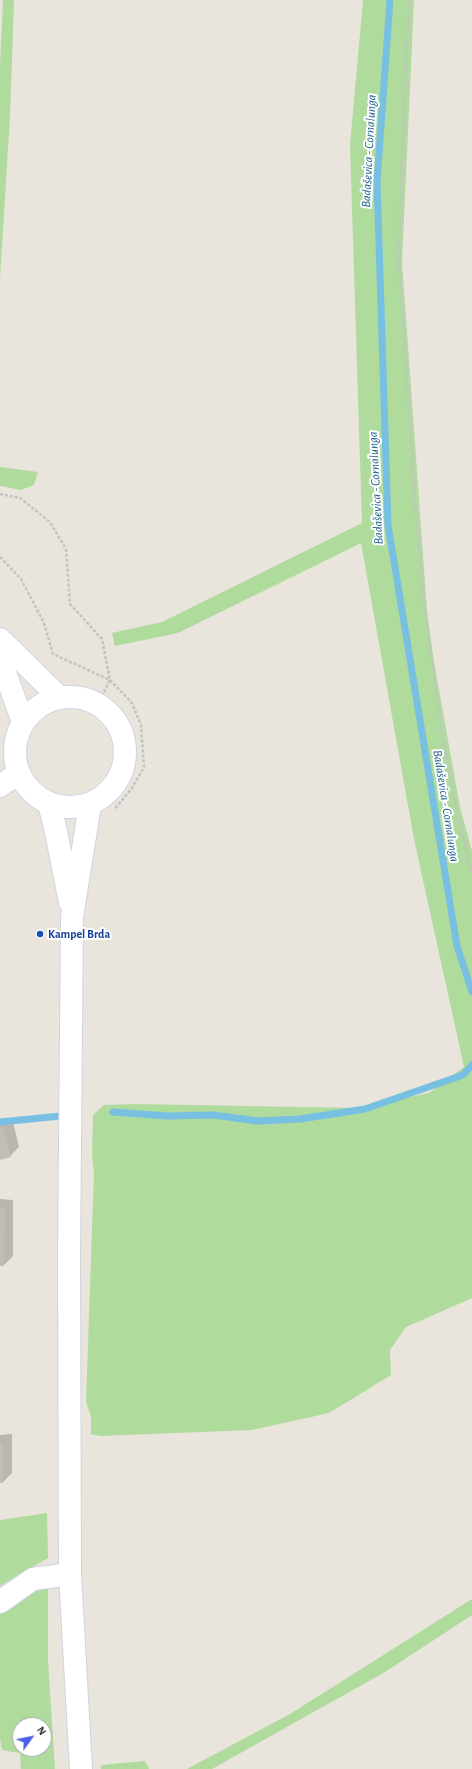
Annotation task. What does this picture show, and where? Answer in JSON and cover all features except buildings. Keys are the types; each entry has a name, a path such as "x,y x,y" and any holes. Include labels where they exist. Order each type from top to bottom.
{"street":[{"path":"0,639 59,697"},
{"path":"0,659 23,722"},
{"path":"74,696 98,704 117,721 124,738 126,756 122,773 112,789 90,805 78,809 62,808 49,804 29,789 19,773 15,757 16,740 23,722 31,712 45,702 59,697 74,696"},
{"path":"0,786 19,773"},
{"path":"49,804 55,827 72,917"},
{"path":"81,1769 70,1574 69,1257 72,917 90,805"},
{"path":"0,1602 33,1579 70,1574"}],"path":[{"path":"409,0 399,264 417,528 424,604 443,741 457,812 472,873"},
{"path":"0,494 20,498 50,522 66,549 70,604 102,639 110,680 98,704"}],"green space":[{"path":"3,0 14,0 10,116 0,278 0,65"},
{"path":"363,0 414,0 402,262 427,611 434,662 460,807 472,851 472,1298 406,1327 390,1350 391,1375 329,1413 252,1430 100,1436 91,1434 91,1416 86,1402 94,1173 92,1154 93,1115 104,1105 136,1104 357,1108 429,1093 464,1067 414,839 361,543 178,633 115,646 112,633 162,622 362,523 350,145"},
{"path":"0,467 38,472 34,485 21,490 0,486"},
{"path":"47,1513 48,1558 0,1586 0,1520"},
{"path":"35,1589 48,1589 48,1661 52,1717 12,1717 12,1752 2,1750 0,1739 0,1612"},
{"path":"472,1599 472,1615 385,1672 212,1769 187,1769 290,1714"},
{"path":"52,1723 55,1769 21,1769 20,1757 52,1757"},
{"path":"145,1761 149,1769 101,1769 101,1765"}],"waterway":[{"name":"Badaševica - Cornalunga","path":"390,0 377,182 388,525 457,946 472,992"},
{"path":"113,1112 168,1116 213,1115 258,1121 300,1119 365,1109 463,1075 472,1065"},
{"path":"0,1122 61,1116"}],"place":[{"name":"Kampel Brda","path":"40,934"}]}
